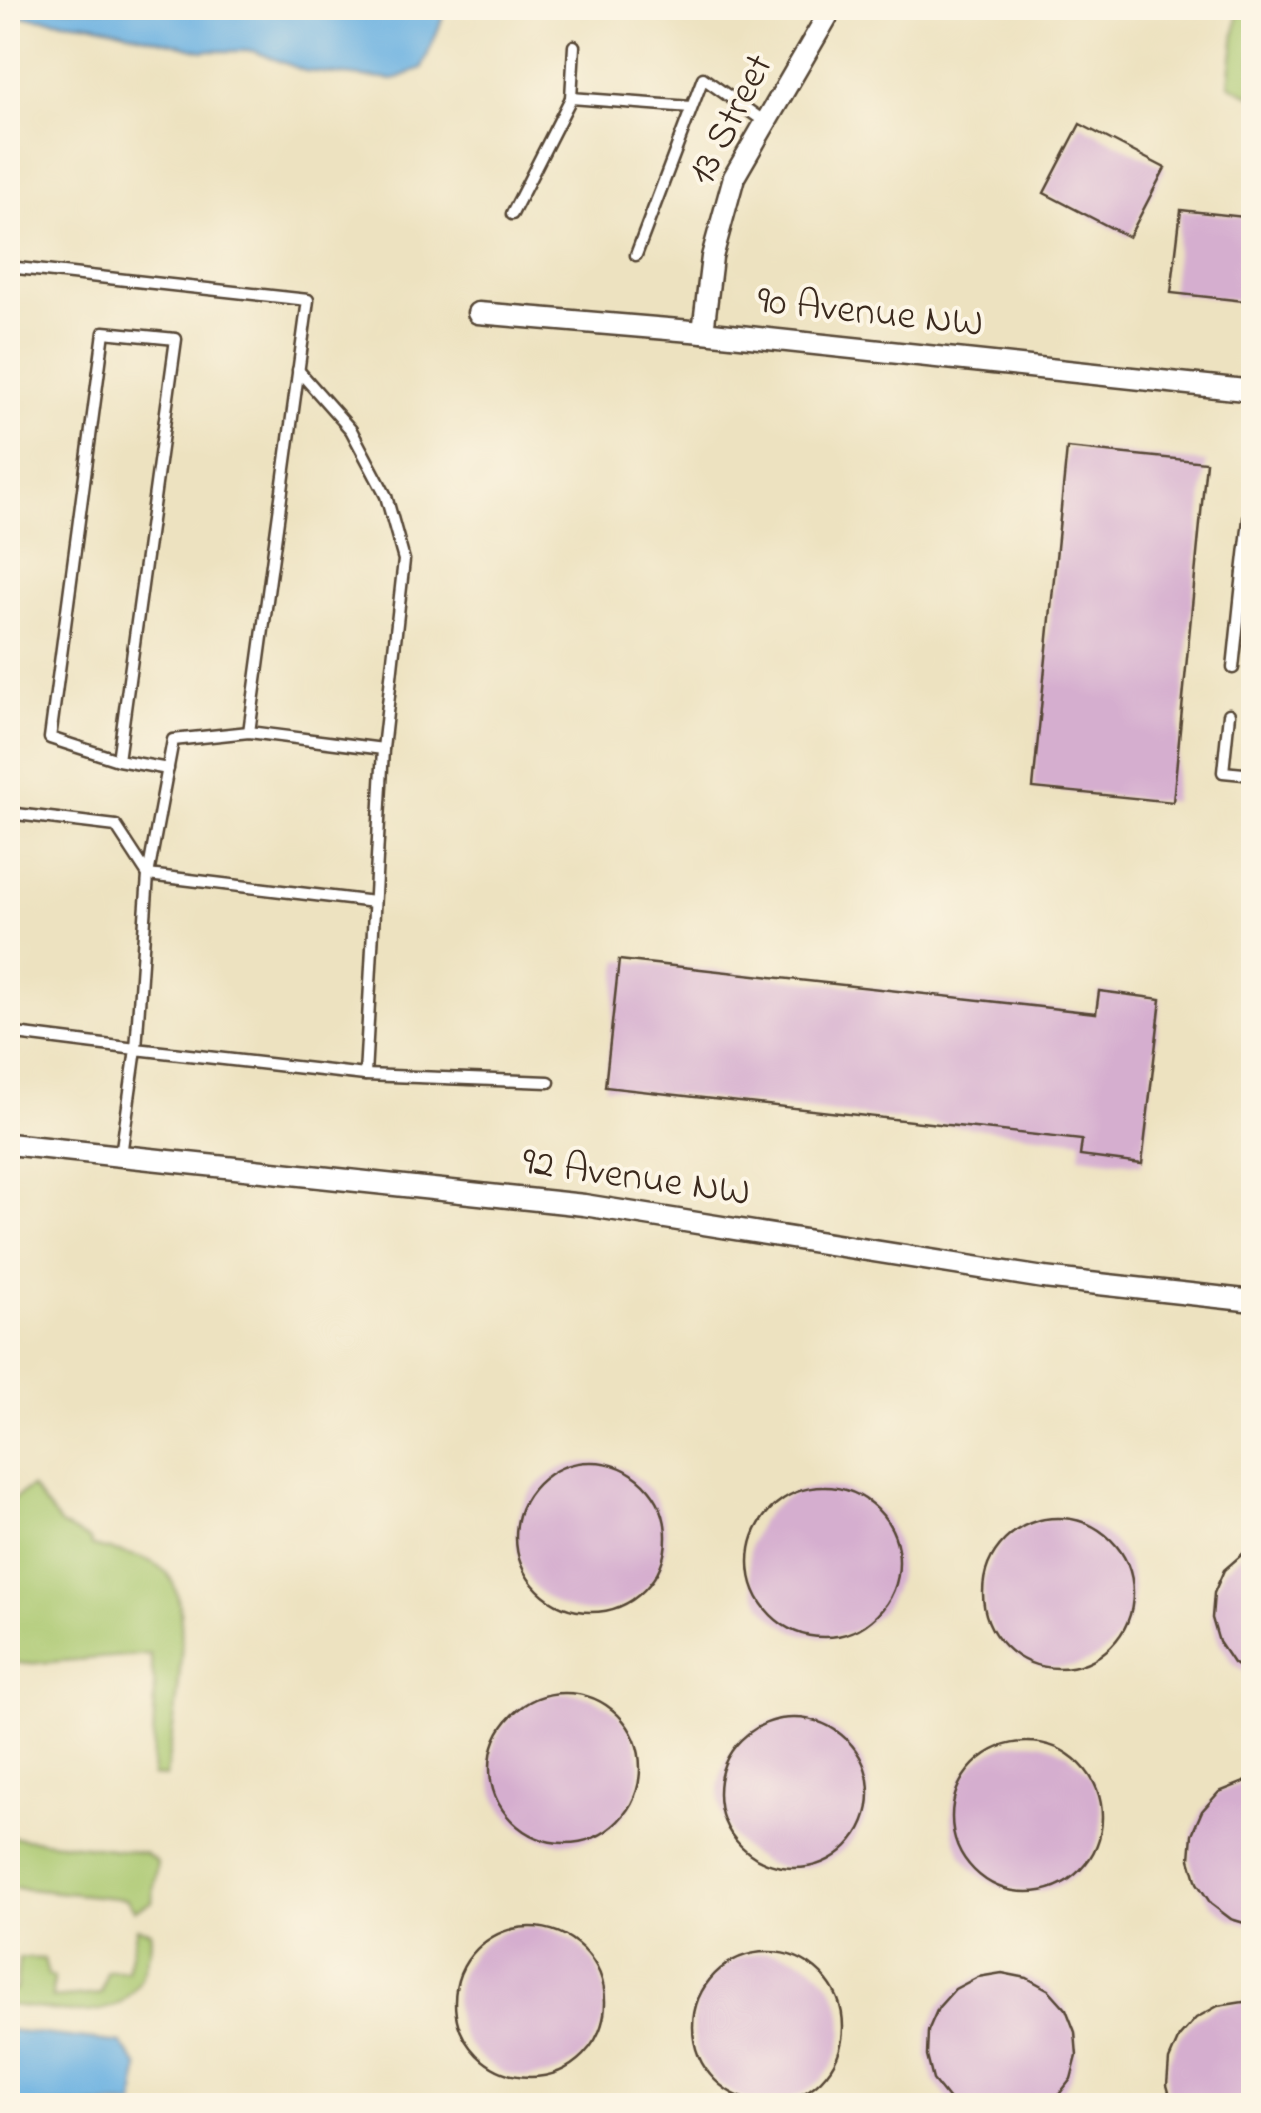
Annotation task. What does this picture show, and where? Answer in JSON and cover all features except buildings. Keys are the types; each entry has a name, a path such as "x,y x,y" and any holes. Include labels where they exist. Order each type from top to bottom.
{"street":[{"name":"13 Street","path":"704,332 720,221 734,178 832,8"},
{"name":"90 Avenue NW","path":"478,314 704,332 1254,391"},
{"name":"92 Avenue NW","path":"8,1144 584,1205 1044,1278 1254,1300"}],"lane":[{"path":"512,214 571,98 574,46"},
{"path":"636,255 702,78 766,122"},
{"path":"571,98 692,107"},
{"path":"8,267 308,300 249,732"},
{"path":"118,760 176,339 104,332 50,738 118,760 168,770"},
{"path":"298,370 351,430 386,496 404,560 383,748 364,1075"},
{"path":"1233,668 1248,572 1254,476"},
{"path":"1228,714 1223,772 1254,775"},
{"path":"120,1156 136,1049 148,875 173,740 249,732 383,748"},
{"path":"8,813 116,826 148,875"},
{"path":"148,875 374,902"},
{"path":"8,1033 364,1075 549,1082"}],"green space":[{"path":"1238,8 1253,8 1253,97 1229,84"},
{"path":"31,1487 61,1525 90,1540 91,1545 153,1563 173,1583 179,1606 180,1666 166,1777 152,1776 155,1688 150,1654 25,1664 8,1661 8,1503"},
{"path":"8,1837 145,1853 157,1862 152,1902 135,1910 126,1899 8,1887"},
{"path":"137,1928 150,1931 150,1950 135,1989 122,2001 88,2012 8,2005 8,1990 16,1990 19,1958 44,1959 48,1975 53,1978 52,1998 101,1994 107,1971 127,1971"}],"water":[{"path":"8,8 447,8 422,68 393,80 305,71 254,51 203,51 94,24 8,15"},
{"path":"8,2030 121,2043 138,2067 134,2105 8,2105"}]}
